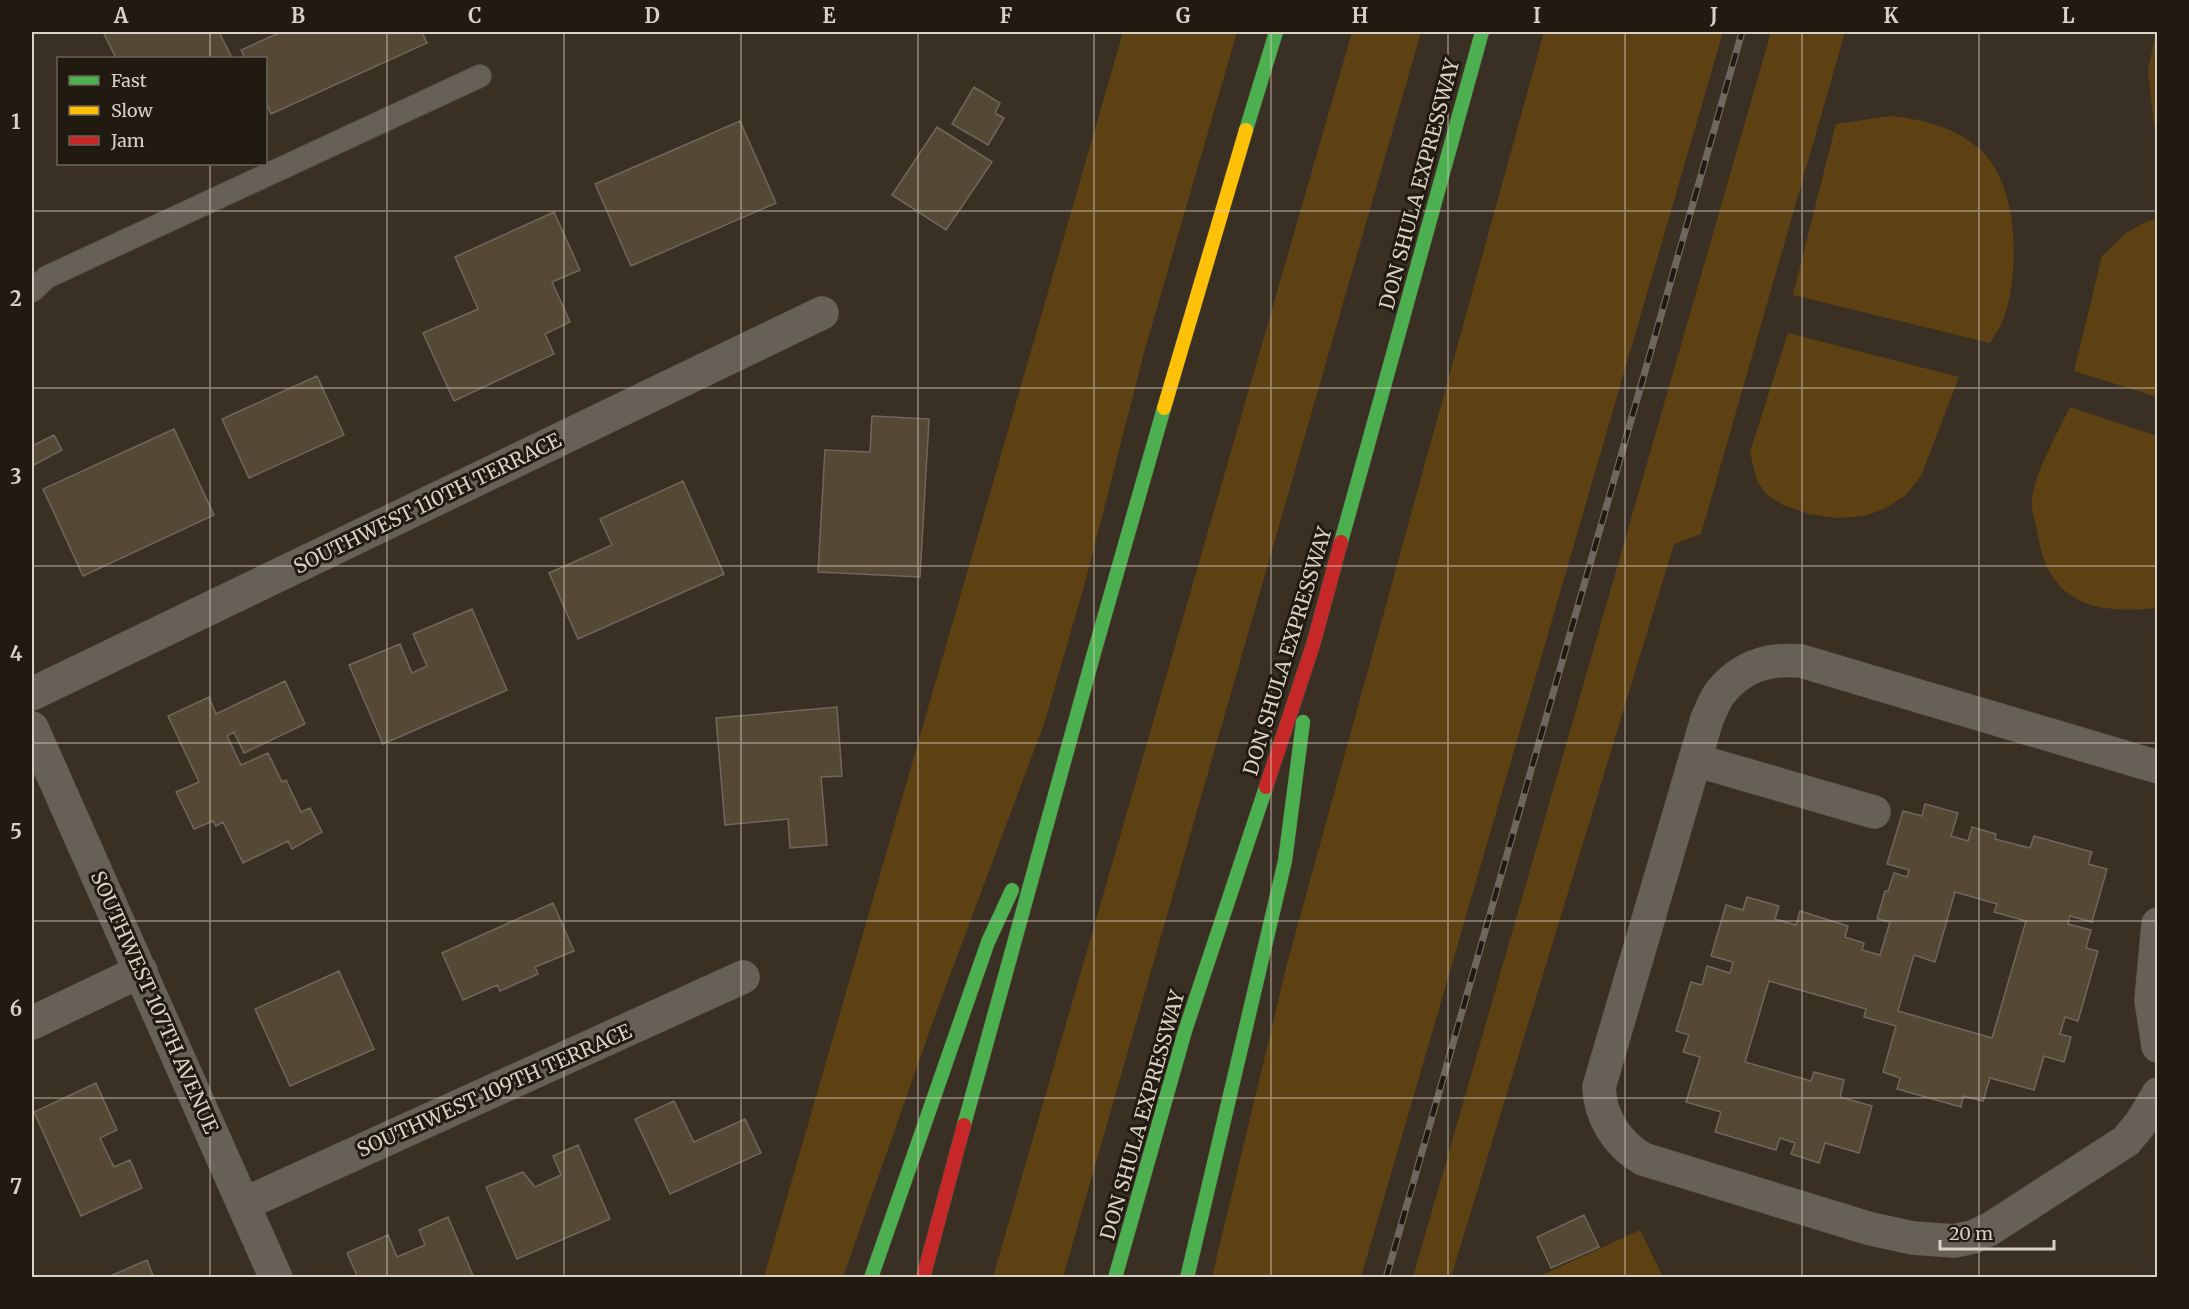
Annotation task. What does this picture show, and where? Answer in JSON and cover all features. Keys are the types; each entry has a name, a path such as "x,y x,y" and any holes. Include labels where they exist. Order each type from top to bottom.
{"highway":[{"path":"923,1278 1050,810 1228,188 1276,32"},
{"name":"DON SHULA EXPRESSWAY","path":"1115,1278 1185,1031 1313,645 1482,32"},
{"path":"1187,1278 1285,861 1313,645"},
{"path":"871,1278 988,942 1050,810"}],"street":[{"name":"SOUTHWEST 110TH TERRACE","path":"32,694 822,313"},
{"path":"2157,767 1801,661 1773,660 1742,672 1719,694 1707,719 1599,1087 1601,1104 1607,1120 1619,1140 1642,1159 1840,1221 1913,1238 1954,1241 1972,1237 1990,1229 2126,1140 2157,1101"},
{"name":"SOUTHWEST 107TH AVENUE","path":"32,728 276,1278"},
{"path":"1695,760 1874,812"},
{"path":"2157,924 2151,1000 2157,1046"},
{"path":"32,1023 141,971"},
{"name":"SOUTHWEST 109TH TERRACE","path":"244,1204 743,977"}],"lane":[{"path":"32,291 47,277 480,76"}],"shaded area":[{"path":"1123,32 1237,32 1145,349 1086,579 1045,721 937,1010 843,1277 764,1277"},
{"path":"1352,32 1421,32 1063,1277 993,1277"},
{"path":"1544,32 1723,32 1361,1277 1212,1277 1287,964"},
{"path":"1771,32 1845,32 1701,534 1674,544 1451,1277 1413,1277"},
{"path":"2156,32 2158,32 2157,133 2154,125 2148,70"},
{"path":"1890,116 1913,119 1956,133 1976,146 1990,161 2001,180 2012,225 2013,273 2005,315 1990,343 1793,295 1836,124"},
{"path":"2158,219 2157,397 2074,371 2102,256 2125,234 2145,222"},
{"path":"1788,333 1959,377 1921,476 1906,495 1886,508 1865,516 1836,518 1809,514 1783,505 1766,494 1757,481 1750,452"},
{"path":"2070,407 2157,436 2157,608 2114,609 2079,600 2065,591 2053,577 2044,559 2032,500 2037,478 2047,453"},
{"path":"1640,1230 1663,1277 1538,1277"}],"building":[{"path":"103,32 219,32 232,57 116,57"},
{"path":"281,32 422,32 427,43 271,114 267,104 267,57 244,57 241,50"},
{"path":"974,87 1000,103 995,113 1004,118 988,145 952,124"},
{"path":"740,121 776,203 631,266 595,184"},
{"path":"937,127 992,162 946,230 892,195"},
{"path":"554,212 580,270 552,282 570,322 545,334 554,354 454,401 423,333 478,309 455,257"},
{"path":"317,376 344,435 249,478 222,419"},
{"path":"872,416 929,419 920,577 818,572 825,450 870,452"},
{"path":"174,429 214,515 83,576 43,489"},
{"path":"54,435 62,450 32,466 32,446"},
{"path":"683,481 724,574 578,639 549,573 612,545 600,519"},
{"path":"472,609 507,690 383,744 349,665 400,644 412,673 427,666 413,634"},
{"path":"285,681 305,724 244,753 234,732 227,736 241,765 268,753 282,782 286,780 301,812 310,808 322,832 292,849 288,841 243,863 223,822 216,826 213,821 194,829 176,792 199,782 168,716 209,697 216,714"},
{"path":"837,707 842,776 821,777 827,845 790,848 788,819 725,825 716,718"},
{"path":"1925,804 1958,813 1951,836 1968,841 1972,827 1996,834 1995,839 2030,848 2034,836 2092,852 2088,864 2107,869 2092,922 2070,916 2068,924 2091,930 2086,948 2098,951 2078,1021 2065,1017 2060,1034 2071,1037 2064,1062 2044,1056 2034,1090 1990,1078 1983,1101 1963,1096 1961,1107 1897,1089 1900,1078 1883,1072 1896,1026 1864,1017 1866,1009 1769,981 1745,1062 1811,1081 1814,1072 1844,1080 1840,1097 1872,1106 1859,1153 1825,1143 1819,1163 1791,1154 1795,1143 1780,1138 1776,1150 1715,1132 1721,1112 1686,1102 1700,1057 1683,1052 1689,1035 1676,1031 1691,982 1702,985 1707,966 1730,973 1733,962 1711,956 1726,905 1743,910 1747,897 1779,906 1775,919 1796,925 1800,911 1848,926 1845,937 1864,943 1862,950 1880,955 1890,922 1877,919 1885,891 1888,891 1894,873 1907,877 1909,870 1887,864 1903,811 1922,816","holes":["1955,892 1997,904 1994,912 2026,921 1992,1038 1898,1011 1914,955 1935,962"]},
{"path":"553,903 574,951 535,967 538,974 500,991 497,985 463,1000 442,953"},
{"path":"339,971 374,1049 290,1086 255,1009"},
{"path":"96,1083 117,1130 100,1138 114,1167 130,1160 142,1188 81,1216 34,1112"},
{"path":"674,1101 694,1142 745,1119 761,1153 670,1194 635,1119"},
{"path":"578,1145 610,1219 517,1259 486,1187 523,1172 535,1187 561,1175 553,1156"},
{"path":"1584,1215 1599,1247 1551,1268 1537,1237"},
{"path":"448,1217 474,1278 358,1278 347,1253 388,1235 397,1257 425,1245 419,1230"},
{"path":"147,1260 154,1278 106,1278"}],"railway":[{"path":"1386,1278 1742,32"}],"traffic: fast":[{"path":"1246,130 1276,32"},
{"path":"1341,542 1482,32"},
{"path":"964,1125 1164,408"},
{"path":"1187,1278 1285,861 1303,722"},
{"path":"1115,1278 1185,1031 1266,787"},
{"path":"871,1278 988,942 1012,890"}],"traffic: slow":[{"path":"1164,408 1246,130"}],"traffic: jam":[{"path":"1266,787 1313,645 1341,542"},
{"path":"923,1278 964,1125"}]}
